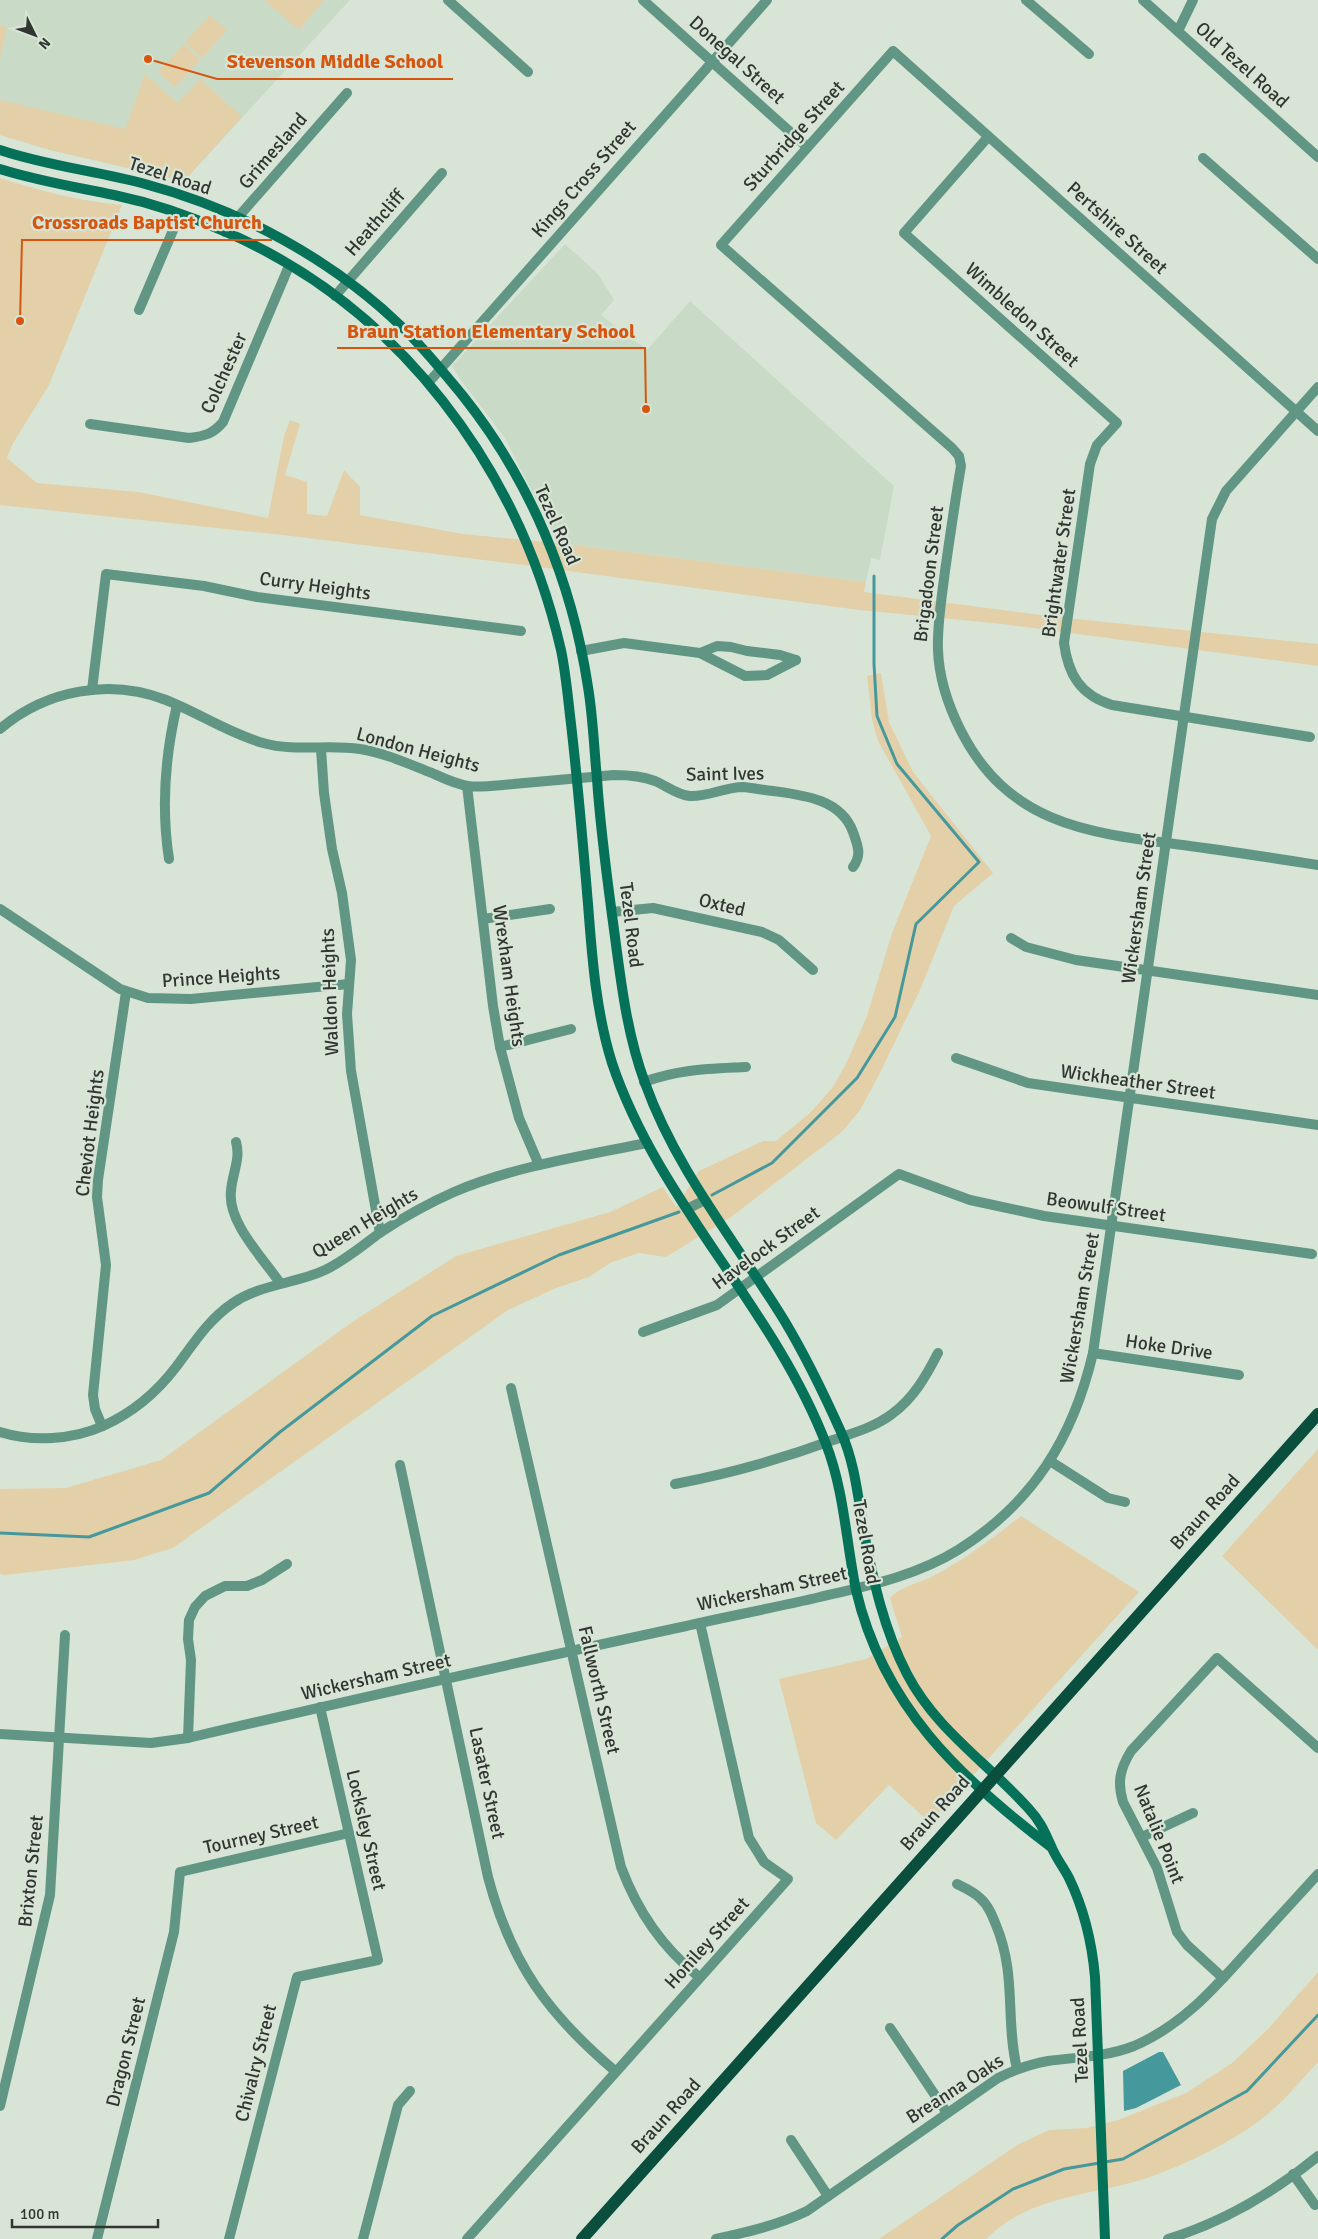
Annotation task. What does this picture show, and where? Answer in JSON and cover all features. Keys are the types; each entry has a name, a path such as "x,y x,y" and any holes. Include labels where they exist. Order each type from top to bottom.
{"main road":[{"name":"Tezel Road","path":"0,150 36,161 99,172 167,190 237,218 293,246 348,282 399,324 440,369 489,432 509,462 531,502 570,600 588,684 596,777 619,970 633,1049 644,1082 667,1134 705,1200 796,1341 843,1436 858,1490 875,1583 896,1652 919,1695 958,1743 1031,1811 1046,1831 1051,1848 1067,1874 1078,1900 1093,1953 1100,2055 1105,2239"},
{"name":"Tezel Road","path":"0,169 26,177 145,203 180,214 225,232 289,266 335,296 381,333 429,382 474,443 497,479 524,534 547,599 562,657 577,779 595,977 611,1060 647,1143 687,1210 777,1344 826,1443 837,1479 856,1589 867,1628 901,1699 915,1721 942,1754 980,1791 1051,1848"},
{"name":"Braun Road","path":"582,2239 1318,1414"}],"street":[{"path":"448,0 528,72"},
{"name":"Donegal Street","path":"643,0 807,147"},
{"name":"Kings Cross Street","path":"429,382 767,0"},
{"path":"1026,0 1089,54"},
{"name":"Old Tezel Road","path":"1143,0 1318,157"},
{"path":"1178,31 1193,0"},
{"name":"Pertshire Street","path":"894,51 1318,431"},
{"name":"Sturbridge Street","path":"721,245 894,51"},
{"name":"Grimesland","path":"225,232 347,94"},
{"name":"Wimbledon Street","path":"988,136 904,233 1117,423"},
{"path":"1203,158 1318,259"},
{"name":"Heathcliff","path":"335,296 442,173"},
{"path":"139,310 180,214"},
{"name":"Brigadoon Street","path":"721,245 959,456 960,466 940,610 938,652 946,696 953,715 970,750 1005,790 1041,814 1082,829 1318,865"},
{"name":"Colchester","path":"90,424 189,438 205,436 217,429 223,422 289,266"},
{"name":"Wickersham Street","path":"0,1734 151,1743 188,1738 572,1650 856,1589 925,1567 957,1550 982,1533 1008,1511 1037,1479 1063,1440 1077,1410 1093,1354 1149,972 1183,715 1212,519 1226,491 1318,387"},
{"name":"Brightwater Street","path":"1117,423 1097,445 1090,464 1064,642 1067,662 1072,674 1084,689 1106,703 1310,736"},
{"name":"Curry Heights","path":"92,690 106,574 204,586 257,597 521,630"},
{"path":"581,651 624,643 700,653 745,676 767,675 796,660 780,655 763,654 731,647 717,646 700,653"},
{"name":"London Heights","path":"0,729 36,705 68,693 92,690 136,691 177,705 229,731 256,741 285,747 321,749 343,747 362,750 391,758 467,786 577,779"},
{"path":"170,859 164,813 165,776 169,739 177,705"},
{"name":"Waldon Heights","path":"321,749 328,821 348,934 350,960 347,1039 380,1233"},
{"name":"Saint Ives","path":"577,779 635,776 654,780 680,794 689,796 743,788 819,799 842,816 852,829 859,852 859,859 853,867"},
{"name":"Wrexham Heights","path":"467,786 482,919 500,1048 519,1118 538,1166"},
{"name":"Oxted","path":"612,912 632,908 653,908 762,932 779,940 813,970"},
{"name":"Prince Heights","path":"0,909 126,992 148,998 191,999 349,984"},
{"path":"482,919 550,909"},
{"path":"1011,938 1026,947 1052,955 1149,972 1318,995"},
{"name":"Cheviot Heights","path":"102,1426 95,1409 93,1395 106,1265 97,1197 126,992"},
{"path":"500,1048 571,1029"},
{"name":"Wickheather Street","path":"956,1058 1028,1084 1318,1125"},
{"path":"644,1082 685,1070 746,1067"},
{"path":"236,1142 238,1159 230,1194 233,1212 238,1224 280,1283"},
{"name":"Queen Heights","path":"0,1432 16,1437 48,1437 81,1433 102,1426 133,1409 154,1392 176,1367 200,1332 222,1310 248,1294 324,1270 362,1248 380,1233 414,1212 454,1192 495,1177 538,1166 647,1143"},
{"name":"Beowulf Street","path":"900,1174 970,1200 1044,1216 1312,1254"},
{"name":"Havelock Street","path":"643,1332 708,1310 900,1174"},
{"path":"687,1210 705,1200"},
{"path":"675,1484 729,1474 771,1462 868,1428 894,1413 919,1386 938,1353"},
{"name":"Hoke Drive","path":"1093,1354 1239,1375"},
{"name":"Fallworth Street","path":"511,1388 617,1850 629,1888 639,1909 665,1946 699,1978"},
{"path":"1050,1461 1108,1498 1125,1502"},
{"name":"Lasater Street","path":"400,1465 488,1877 506,1931 521,1962 539,1992 560,2020 615,2071"},
{"path":"188,1738 191,1660 188,1639 189,1620 195,1607 205,1596 225,1586 247,1586 262,1580 286,1564"},
{"name":"Honiley Street","path":"467,2239 788,1879 764,1862 749,1838 700,1623"},
{"name":"Brixton Street","path":"0,2106 48,1911 61,1738 65,1635"},
{"name":"Natalie Point","path":"1223,1978 1177,1932 1157,1868 1119,1791 1119,1778 1123,1764 1131,1752 1217,1658 1318,1748"},
{"name":"Locksley Street","path":"320,1707 378,1960"},
{"path":"1142,1837 1192,1813"},
{"name":"Tourney Street","path":"180,1872 349,1833"},
{"name":"Dragon Street","path":"97,2239 174,1932 180,1872"},
{"name":"Breanna Oaks","path":"716,2239 786,2221 807,2211 998,2078 1017,2069 1048,2061 1100,2055 1133,2046 1159,2032 1184,2016 1205,1998 1318,1874"},
{"path":"957,1884 981,1898 990,1910 1003,1942 1010,1978 1013,2052 1017,2069"},
{"name":"Chivalry Street","path":"229,2239 297,1977 378,1960"},
{"path":"890,2028 947,2113"},
{"path":"363,2239 398,2105 410,2091"},
{"path":"791,2140 828,2196"},
{"path":"1168,2239 1225,2216 1258,2198 1318,2156"},
{"path":"1293,2174 1315,2205"}],"shaded area":[{"path":"0,0 350,0 184,181 50,150 0,135"},
{"path":"264,0 324,0 299,30"},
{"path":"210,15 227,30 202,58 185,42"},
{"path":"0,25 7,27 0,58"},
{"path":"184,44 200,60 175,87 158,72"},
{"path":"145,74 178,103 200,79 242,117 184,181 50,150 0,135 0,100 125,129"},
{"path":"0,178 61,195 122,205 49,385 12,445 7,458 37,483 138,492 268,518 284,436 290,420 300,424 285,475 307,482 307,514 327,516 344,470 360,487 360,515 463,534 558,543 866,582 864,592 1057,617 1318,644 1318,666 1002,624 859,610 283,535 0,505"},
{"path":"565,244 598,274 614,300 601,315 647,350 690,301 894,486 880,560 871,558 866,582 558,543 505,438 452,366"},
{"path":"881,673 889,722 913,772 993,873 954,906 920,990 878,1077 860,1110 843,1131 731,1217 666,1257 639,1253 610,1263 589,1277 556,1288 508,1310 173,1548 134,1560 5,1575 0,1574 0,1489 66,1488 161,1460 355,1320 456,1256 610,1212 663,1187 676,1207 699,1171 763,1141 776,1141 810,1113 832,1088 846,1064 867,1016 892,933 931,836 878,741 872,719 867,676"},
{"path":"1318,1449 1318,1650 1222,1556"},
{"path":"1021,1516 1139,1592 930,1823 889,1785 836,1840 816,1823 779,1679 866,1659 902,1637 890,1598 904,1588 931,1577 955,1564"},
{"path":"1318,1972 1318,2062 1275,2108 1244,2132 1201,2156 1158,2174 1046,2203 1005,2223 986,2239 879,2239 1017,2145 1049,2130 1087,2128 1118,2120 1186,2093 1232,2063 1268,2029"}],"water":[{"path":"1159,2052 1163,2052 1181,2085 1136,2108 1124,2111 1123,2071"}],"waterway":[{"path":"712,1195 772,1163 857,1078 895,1017 916,924 979,862 897,764 877,716 874,664 874,576"},
{"path":"0,1533 89,1537 209,1493 280,1432 432,1316 559,1255 679,1212"},
{"path":"942,2239 958,2225 1013,2189 1064,2169 1123,2159 1247,2091 1318,2015"}],"place":[{"name":"Stevenson Middle School","path":"148,59"},
{"name":"Crossroads Baptist Church","path":"20,321"},
{"name":"Braun Station Elementary School","path":"646,409"}]}
